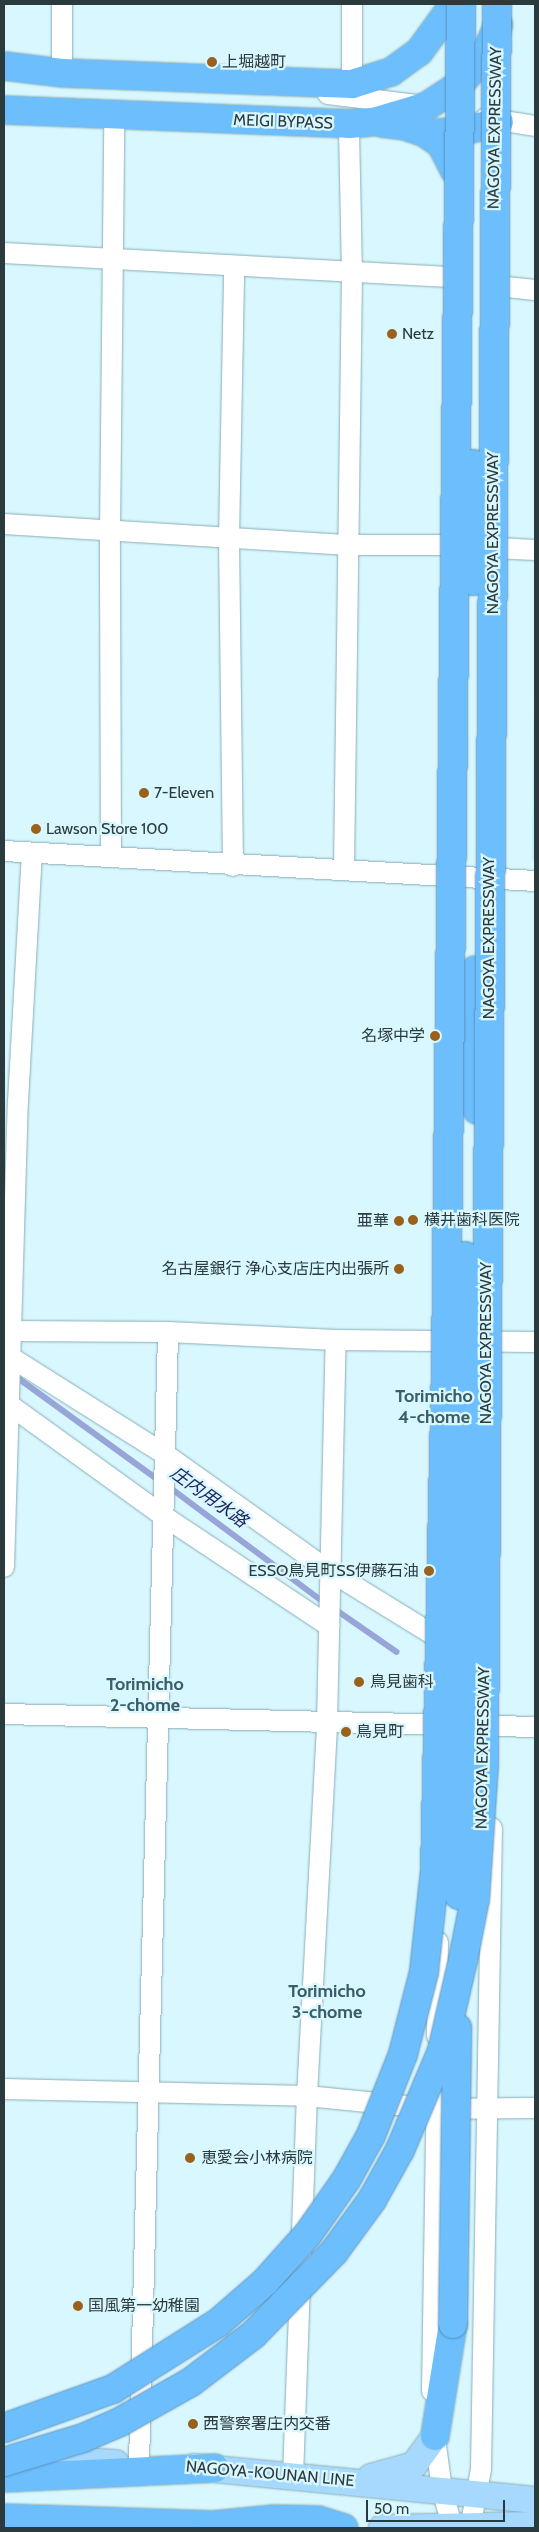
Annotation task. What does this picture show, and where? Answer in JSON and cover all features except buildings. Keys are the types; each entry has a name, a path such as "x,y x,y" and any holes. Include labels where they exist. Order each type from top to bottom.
{"highway":[{"path":"4,66 62,73 352,84 390,72 419,52 454,4"},
{"path":"454,170 463,114 460,4"},
{"path":"4,2428 113,2389 218,2323 265,2282 308,2234 346,2180 371,2135 403,2054 427,1952 435,1871 446,1362 448,862 460,4"},
{"path":"495,4 484,76 473,425 475,1069 499,1464"},
{"name":"NAGOYA EXPRESSWAY","path":"4,2462 83,2438 120,2422 191,2382 253,2335 327,2260 372,2200 400,2150 442,2051 464,1960 475,1899 484,1762 495,4"},
{"path":"425,133 463,114 505,4"},
{"name":"MEIGI BYPASS","path":"4,110 114,116 362,123 463,114"},
{"path":"362,123 405,126 425,133 441,144 454,170"},
{"path":"435,2436 453,2324 467,1356 464,1133 448,862"},
{"path":"4,2478 215,2468"},
{"path":"4,2518 213,2525 275,2519 318,2520 344,2528"}],"main road":[{"path":"351,2482 414,2465 435,2436"},
{"name":"NAGOYA-KOUNAN LINE","path":"4,2456 215,2468 535,2500"},
{"path":"4,2518 277,2528"},
{"path":"382,2528 535,2525"}],"street":[{"path":"62,4 62,73"},
{"path":"352,4 352,84"},
{"path":"463,114 505,4"},
{"path":"232,80 535,126"},
{"path":"463,114 497,173"},
{"path":"463,114 485,146 497,173 496,548 502,879 493,1342"},
{"path":"112,857 110,531 114,116"},
{"path":"344,869 352,273 362,123"},
{"path":"454,170 445,1342 432,2416 442,2490 461,2527"},
{"path":"4,254 453,277"},
{"path":"233,866 229,538 234,267"},
{"path":"496,286 535,290"},
{"path":"4,524 348,545 450,545"},
{"path":"496,548 535,550"},
{"path":"4,851 233,866 344,869 448,862 502,879 535,881"},
{"path":"4,1567 5,1402 10,1332 32,853"},
{"path":"10,1332 168,1332 336,1340 535,1342"},
{"path":"139,2464 147,2093 160,1718 162,1515 166,1455 168,1332"},
{"path":"294,2476 307,2096 327,1722 328,1570 336,1340"},
{"path":"7,1355 166,1455 328,1570 440,1634"},
{"path":"5,1402 162,1515 329,1626"},
{"path":"461,2527 476,2494 481,2469 499,1464"},
{"path":"4,1714 535,1728"},
{"path":"4,2089 307,2096 437,2109 488,2110 535,2108"}],"shaded area":[{"path":"535,604 535,862 532,859"}],"waterway":[{"name":"庄内用水路","path":"14,1375 160,1481"},
{"name":"庄内用水路","path":"168,1486 325,1603"},
{"name":"庄内用水路","path":"335,1609 397,1652"}],"place":[{"name":"上堀越町","path":"212,62"},
{"name":"Netz","path":"392,334"},
{"name":"7-Eleven","path":"144,793"},
{"name":"Lawson Store 100","path":"36,829"},
{"name":"名塚中学","path":"435,1036"},
{"name":"横井歯科医院","path":"413,1220"},
{"name":"亜華","path":"399,1221"},
{"name":"名古屋銀行 浄心支店庄内出張所","path":"399,1269"},
{"name":"ESSO鳥見町SS伊藤石油","path":"429,1571"},
{"name":"鳥見歯科","path":"359,1682"},
{"name":"鳥見町","path":"346,1732"},
{"name":"恵愛会小林病院","path":"190,2158"},
{"name":"国風第一幼稚園","path":"78,2306"},
{"name":"西警察署庄内交番","path":"193,2424"}],"district":[{"name":"Torimicho 4-chome","path":"434,1407"},
{"name":"Torimicho 2-chome","path":"145,1695"},
{"name":"Torimicho 3-chome","path":"327,2002"}]}
